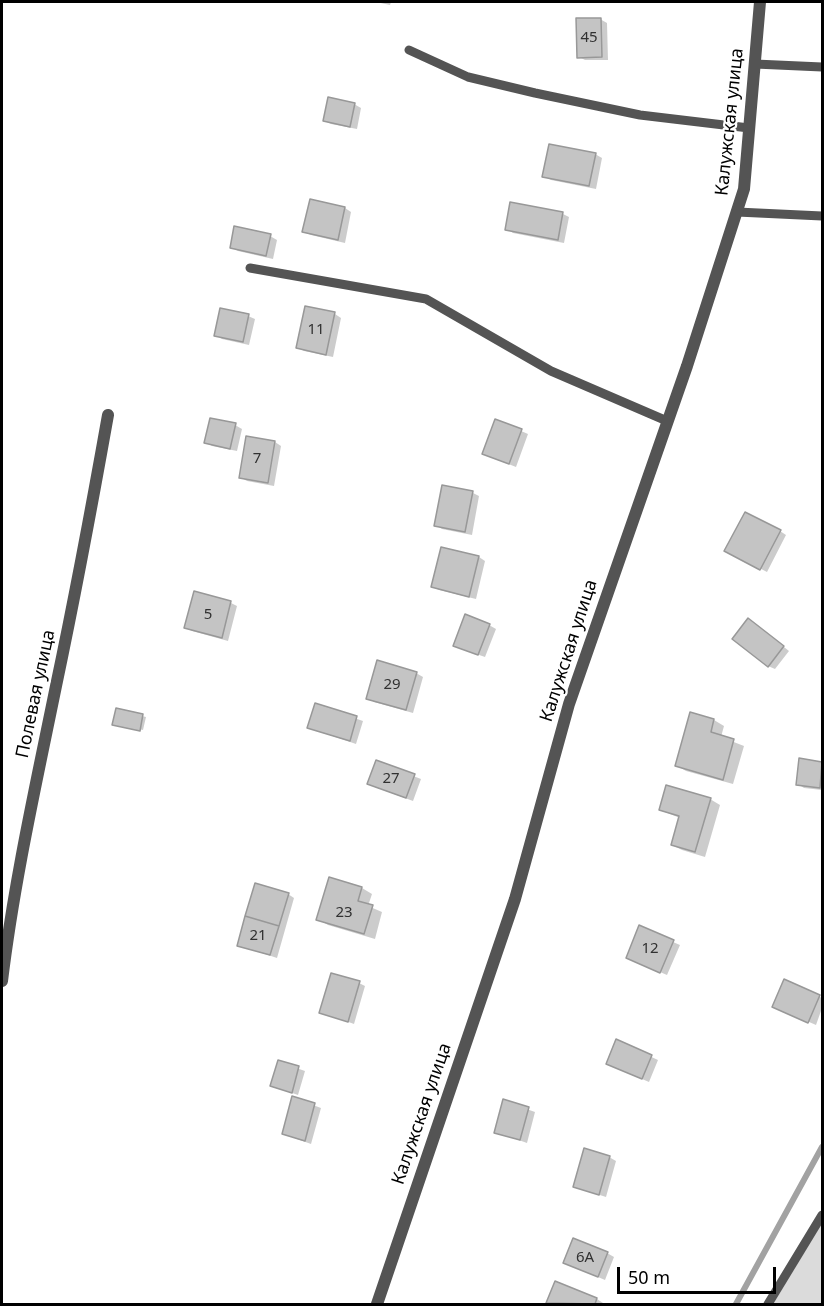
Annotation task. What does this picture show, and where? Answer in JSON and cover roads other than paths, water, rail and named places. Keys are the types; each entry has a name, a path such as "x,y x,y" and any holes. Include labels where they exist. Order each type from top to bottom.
{"street":[{"name":"Калужская улица","path":"376,1305 515,899 569,704 668,421 744,189 760,2"},
{"name":"Полевая улица","path":"2,981 6,945 37,778 76,592 108,415"}],"lane":[{"path":"409,50 468,76 535,93 640,115 749,129"},
{"path":"755,64 822,67"},
{"path":"737,212 822,216"},
{"path":"250,268 426,299 551,371 668,421"},
{"path":"768,1305 822,1215"}],"waterway":[{"path":"736,1304 822,1147"}]}
